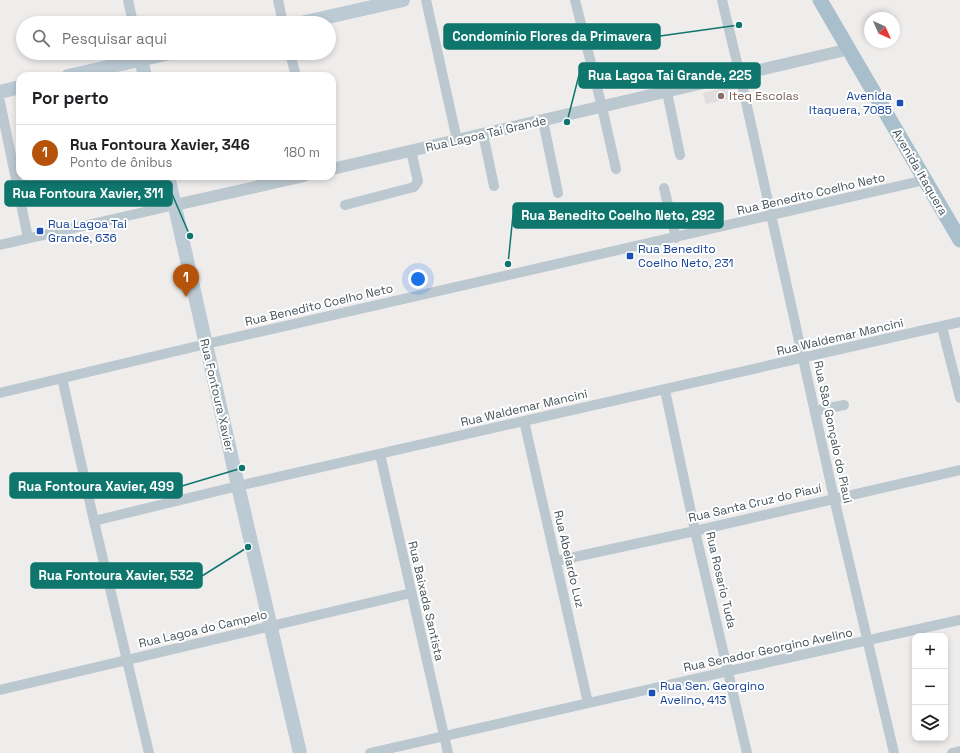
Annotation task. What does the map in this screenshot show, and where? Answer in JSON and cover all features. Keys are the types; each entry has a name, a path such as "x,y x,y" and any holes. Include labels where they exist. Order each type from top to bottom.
{"main road":[{"path":"332,16 403,0"},
{"name":"Avenida Itaquera","path":"822,0 960,240"},
{"path":"82,72 126,60"},
{"path":"141,60 144,72"},
{"path":"0,92 16,88"},
{"name":"Rua Fontoura Xavier","path":"169,180 300,753"}],"street":[{"path":"128,0 131,16"},
{"path":"278,0 281,16"},
{"path":"426,0 457,140"},
{"path":"575,0 616,169"},
{"name":"Rua São Gonçalo do Piaui","path":"722,0 816,411 834,498 894,753"},
{"name":"Rua Lagoa Tai Grande","path":"336,168 850,49"},
{"path":"292,60 295,72"},
{"path":"667,92 680,154"},
{"path":"0,102 16,180"},
{"path":"543,121 558,193"},
{"path":"483,134 494,186"},
{"path":"345,205 405,190 416,185 417,178 411,151"},
{"path":"16,180 28,238"},
{"path":"0,245 286,180"},
{"name":"Rua Benedito Coelho Neto","path":"0,393 206,344 925,180"},
{"path":"664,188 676,238"},
{"name":"Rua Waldemar Mancini","path":"94,521 238,486 960,322"},
{"path":"942,326 960,398"},
{"path":"62,378 149,753"},
{"name":"Rua Rosario Tuda","path":"665,390 695,531 747,753"},
{"path":"816,411 844,405"},
{"name":"Rua Abelardo Luz","path":"524,421 588,704"},
{"name":"Rua Baixada Santista","path":"380,454 448,753"},
{"name":"Rua Santa Cruz do Piauí","path":"556,561 695,531 960,470"},
{"name":"Rua Lagoa do Campelo","path":"0,690 411,593"},
{"name":"Rua Senador Georgino Avelino","path":"370,753 728,671 960,620"},
{"path":"952,753 960,751"}],"shaded area":[{"name":"Iteq Escolas","path":"732,86 735,87 737,97 706,104 703,93"}],"place":[{"name":"Condomínio Flores da Primavera","path":"739,25"},
{"name":"Iteq Escolas","path":"721,96"},
{"name":"Avenida Itaquera, 7085","path":"900,103"},
{"name":"Rua Lagoa Tai Grande, 225","path":"567,122"},
{"name":"Rua Lagoa Tai Grande, 636","path":"40,231"},
{"name":"Rua Fontoura Xavier, 311","path":"190,236"},
{"name":"Rua Benedito Coelho Neto, 231","path":"630,256"},
{"name":"Rua Benedito Coelho Neto, 292","path":"508,264"},
{"name":"Rua Fontoura Xavier, 346","path":"186,297"},
{"name":"Rua Fontoura Xavier, 499","path":"242,468"},
{"name":"Rua Fontoura Xavier, 532","path":"248,547"},
{"name":"Rua Sen. Georgino Avelino, 413","path":"652,693"}]}
